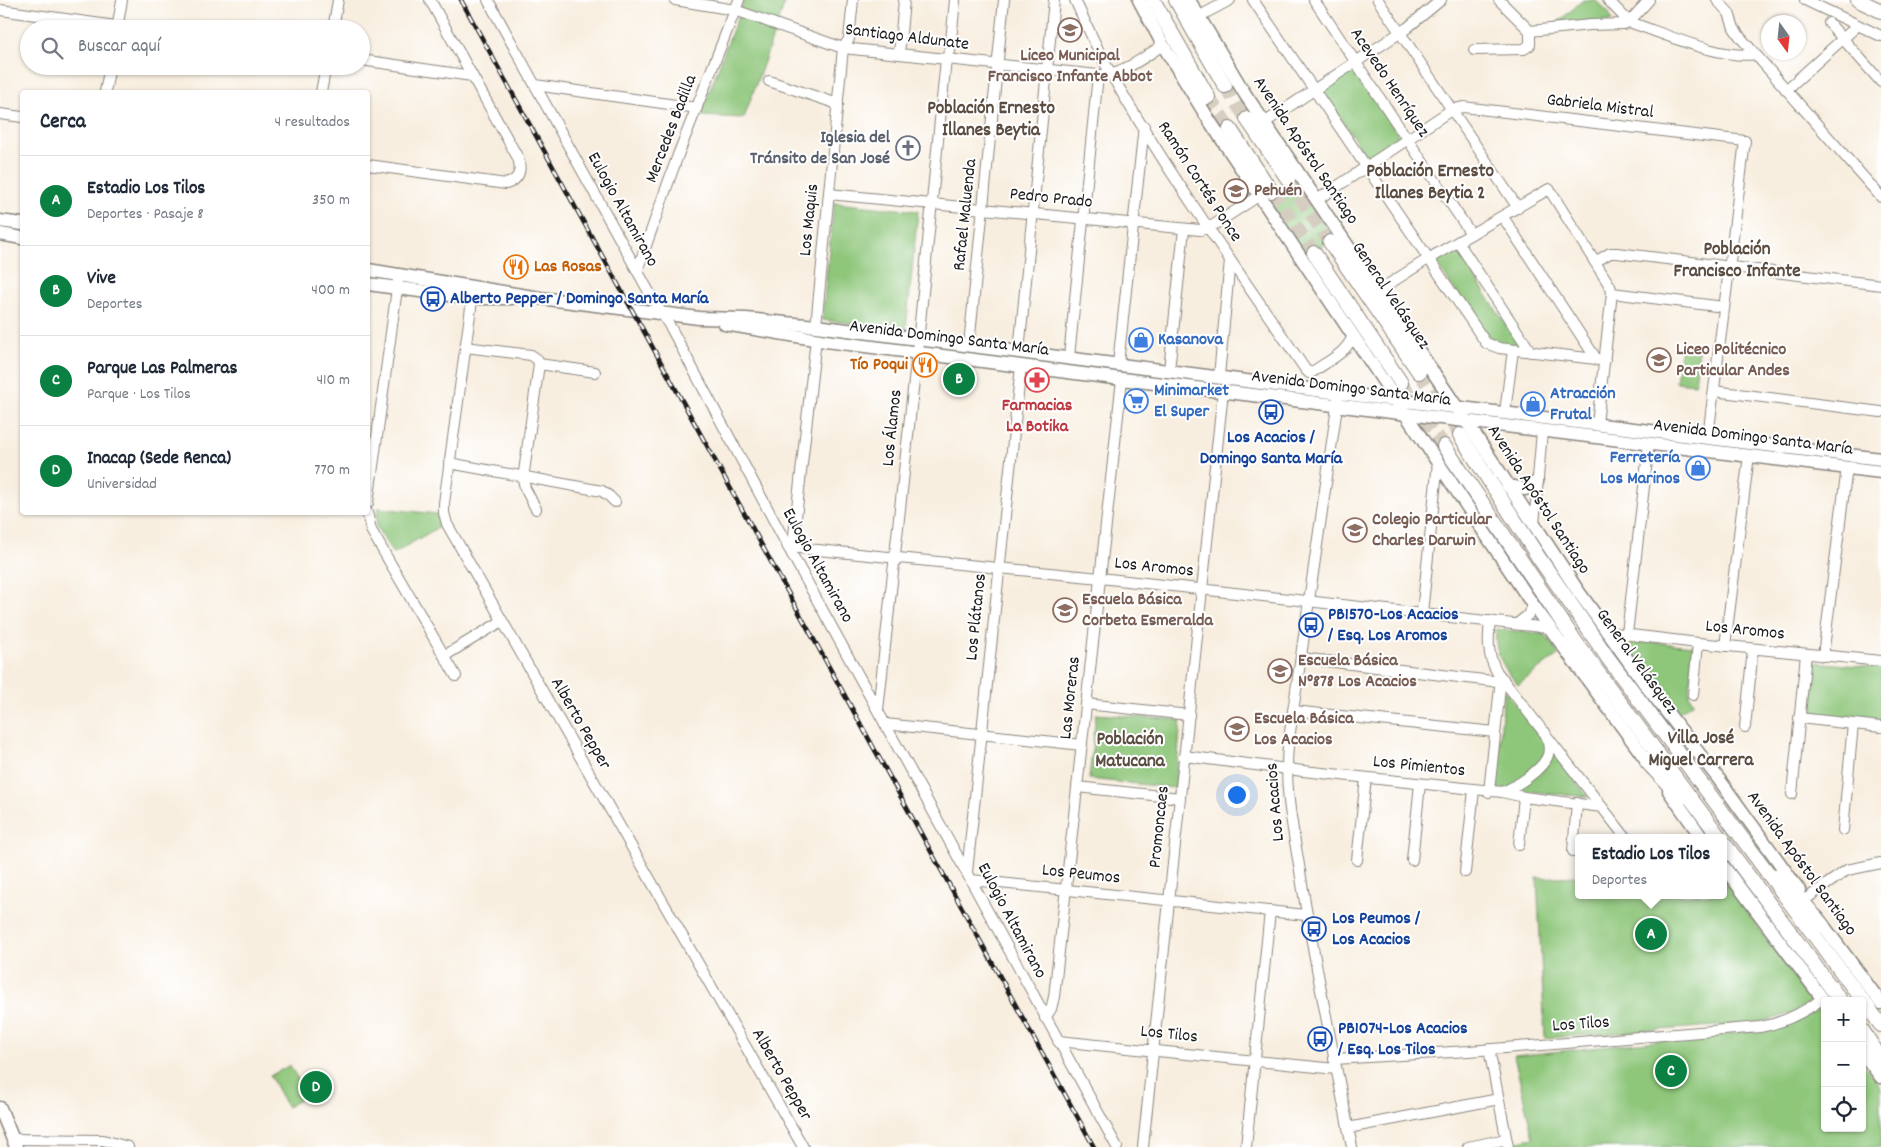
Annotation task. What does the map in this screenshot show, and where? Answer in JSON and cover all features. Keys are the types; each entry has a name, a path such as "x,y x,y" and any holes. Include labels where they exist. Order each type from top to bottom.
{"highway":[{"path":"1153,0 1208,97"},
{"path":"1176,0 1225,86"},
{"path":"1858,0 1881,11"},
{"path":"1247,118 1288,179"},
{"path":"1230,129 1266,193"},
{"name":"General Velásquez","path":"1330,242 1419,372"},
{"path":"1314,253 1401,383"},
{"name":"General Velásquez","path":"1460,435 1560,589 1625,680 1881,1024"},
{"name":"General Velásquez","path":"1444,446 1577,644 1717,834"},
{"path":"1647,762 1715,834"},
{"path":"1720,808 1772,865 1823,926"},
{"name":"General Velásquez","path":"1727,848 1838,997"},
{"path":"1866,1034 1881,1054"},
{"path":"1866,1035 1881,1059"}],"main road":[{"path":"1139,0 1198,104 1266,193 1353,335 1533,605 1699,834"},
{"name":"Avenida Apóstol Santiago","path":"1189,0 1264,123 1456,406 1606,632 1666,713 1718,778 1806,899 1823,926 1881,1003"},
{"path":"0,221 20,224"},
{"path":"0,234 20,238"},
{"name":"Avenida Domingo Santa María","path":"370,270 399,274 473,293"},
{"name":"Avenida Domingo Santa María","path":"370,284 397,288 540,298 661,313 816,339 1223,391 1338,399 1363,396 1396,399 1881,459"},
{"name":"Avenida Domingo Santa María","path":"699,318 746,319 816,326 1219,376 1406,414 1881,472"},
{"path":"1363,396 1374,385 1376,370"},
{"path":"1508,486 1525,489 1537,482"},
{"path":"1727,871 1821,998"},
{"path":"1866,1057 1881,1077"},
{"path":"0,1108 14,1143"}],"street":[{"path":"118,20 122,0"},
{"path":"334,20 338,0"},
{"path":"370,165 496,183 510,182 518,177 521,166 518,158 430,0"},
{"name":"Eulogio Altamirano","path":"488,0 1117,1147"},
{"name":"Santiago Aldunate","path":"675,0 735,10 844,48 1098,74 1112,74 1119,71 1163,45"},
{"name":"Mercedes Badilla","path":"637,271 739,0"},
{"name":"Los Maquis","path":"816,326 844,48 849,35 853,0"},
{"path":"899,54 904,0"},
{"name":"Los Álamos","path":"878,710 917,352 946,59 950,51 955,0"},
{"name":"Rafael Maluenda","path":"969,345 1004,0"},
{"path":"1020,351 1054,0"},
{"name":"Ramón Cortés Ponce","path":"1075,0 1112,74 1144,126 1230,260 1305,369 1309,372 1314,371 1344,351 1350,344 1353,335"},
{"path":"1198,17 1230,0"},
{"path":"1253,0 1483,340 1494,347 1601,360"},
{"name":"Acevedo Henríquez","path":"1314,0 1471,234"},
{"path":"1378,0 1518,208"},
{"path":"1264,123 1400,33 1441,0"},
{"path":"1474,50 1507,51 1528,48 1531,42 1530,31 1500,0"},
{"path":"1608,0 1630,22 1722,53 1741,56 1755,54"},
{"path":"1530,31 1623,24 1630,22 1649,0"},
{"path":"1717,0 1727,10 1736,31 1755,54 1881,196"},
{"path":"1805,0 1881,36"},
{"path":"0,10 69,20"},
{"path":"1829,23 1881,82"},
{"path":"1786,90 1857,26"},
{"path":"370,61 472,76"},
{"path":"1069,357 1098,74"},
{"path":"106,90 109,75"},
{"path":"321,90 324,75"},
{"path":"769,82 838,104"},
{"path":"535,85 697,108"},
{"name":"Gabriela Mistral","path":"1451,110 1463,107 1745,141 1729,266"},
{"path":"1317,200 1451,110"},
{"path":"0,114 20,117"},
{"path":"1118,364 1144,126"},
{"path":"1378,291 1428,259 1549,189 1610,286 1612,293 1601,360 1597,424"},
{"path":"1209,228 1266,193"},
{"name":"Pedro Prado","path":"829,194 1184,229 1200,230 1209,228"},
{"path":"1503,217 1601,360"},
{"path":"1169,370 1184,229"},
{"path":"1458,242 1531,352"},
{"path":"1595,262 1607,254 1615,253 1881,285"},
{"path":"1219,376 1230,260"},
{"path":"1708,437 1729,266"},
{"path":"370,465 371,446 399,274"},
{"name":"Alberto Pepper","path":"473,293 444,508 447,524 803,1147"},
{"path":"1612,293 1724,307"},
{"path":"788,547 794,535 816,339"},
{"path":"465,346 531,355 537,359 539,364 524,476 525,488 536,509"},
{"path":"1505,412 1513,350"},
{"path":"539,364 596,372"},
{"name":"Los Plátanos","path":"969,876 981,734 1021,366"},
{"name":"Las Moreras","path":"1045,1018 1051,1010 1054,997 1122,379"},
{"name":"Promoncaes","path":"1143,1147 1223,391"},
{"path":"1714,391 1881,412"},
{"name":"Los Acacios","path":"1338,399 1287,768 1289,799 1306,915 1352,1147"},
{"path":"1534,525 1542,431"},
{"path":"1627,634 1649,443"},
{"path":"1725,646 1749,455"},
{"path":"1422,614 1438,462"},
{"path":"450,464 524,476 602,492 610,496 615,502"},
{"path":"1823,656 1847,468"},
{"path":"368,515 371,530 456,676"},
{"name":"Los Aromos","path":"788,547 1100,578 1549,628"},
{"path":"1517,624 1528,615 1533,605"},
{"path":"444,656 502,621"},
{"path":"1490,621 1489,653 1494,667 1623,834"},
{"name":"Los Aromos","path":"1606,632 1881,661"},
{"path":"1693,695 1698,643"},
{"path":"1745,727 1753,648"},
{"path":"1792,794 1806,654"},
{"path":"1301,658 1492,681 1503,679"},
{"path":"1489,792 1500,687 1503,679"},
{"path":"1086,704 1188,714"},
{"path":"1294,711 1495,732"},
{"path":"1799,718 1881,726"},
{"path":"885,724 1082,745"},
{"path":"1842,830 1853,724"},
{"path":"1502,792 1520,782 1544,762 1548,750 1546,732"},
{"name":"Los Pimientos","path":"1184,756 1502,792 1524,797 1602,807"},
{"path":"1357,860 1366,778"},
{"path":"1412,860 1420,784"},
{"path":"1077,788 1180,798"},
{"path":"1465,872 1474,790"},
{"path":"1519,845 1524,797"},
{"path":"1573,851 1578,803"},
{"path":"1806,899 1847,870 1881,863"},
{"name":"Los Peumos","path":"969,876 1066,890 1306,915"},
{"path":"1246,1147 1270,911"},
{"name":"Los Tilos","path":"1058,1041 1255,1060 1335,1064 1489,1049 1760,1027 1777,1024 1821,1002"},
{"path":"1468,1147 1507,1143 1489,1049"},
{"path":"1348,1128 1499,1099"},
{"path":"14,1143 103,1140 128,1147"}],"green space":[{"path":"744,0 786,0 744,118 700,116"},
{"path":"1583,0 1595,0 1609,13 1612,21 1555,25"},
{"path":"1355,69 1401,139 1369,160 1321,90"},
{"path":"1293,176 1333,239 1305,257 1264,197"},
{"path":"834,203 918,211 906,329 822,320"},
{"path":"1457,250 1518,343 1516,346 1495,342 1487,335 1435,262"},
{"path":"1681,346 1699,349 1695,384 1676,382"},
{"path":"378,508 438,514 442,525 393,554 376,526"},
{"path":"1496,629 1545,634 1559,654 1518,685 1508,672 1498,653"},
{"path":"1619,639 1693,646 1689,696 1694,702 1675,715"},
{"path":"1812,662 1881,668 1881,723 1805,715"},
{"path":"1504,689 1588,797 1496,788"},
{"path":"1096,714 1181,720 1175,788 1089,779"},
{"path":"1575,876 1575,899 1727,899 1727,883 1777,954 1811,997 1811,1002 1779,1017 1744,1024 1545,1038 1537,878"},
{"path":"1821,1008 1821,1132 1866,1132 1866,1067 1881,1088 1881,1147 1515,1147 1514,1142 1533,1138 1514,1056 1781,1028 1797,1022"},
{"path":"290,1065 307,1096 287,1107 270,1076"}],"tunnel":[{"path":"1225,86 1247,119"},
{"path":"1208,97 1230,129"},
{"path":"1288,179 1330,242"},
{"path":"1271,191 1314,253"},
{"path":"1419,372 1460,435"},
{"path":"1401,383 1444,446"}],"railway":[{"path":"461,0 1094,1147"}],"place":[{"name":"Liceo Municipal Francisco Infante Abbot","path":"1070,30"},
{"name":"Iglesia del Tránsito de San José","path":"908,148"},
{"name":"Pehuén","path":"1236,191"},
{"name":"Las Rosas","path":"516,267"},
{"name":"Alberto Pepper / Domingo Santa María","path":"433,299"},
{"name":"Kasanova","path":"1141,340"},
{"name":"Liceo Politécnico Particular Andes","path":"1659,360"},
{"name":"Tío Poqui","path":"925,365"},
{"name":"Vive","path":"959,379"},
{"name":"Farmacias La Botika","path":"1037,380"},
{"name":"Minimarket El Super","path":"1136,401"},
{"name":"Atracción Frutal","path":"1533,404"},
{"name":"Los Acacios / Domingo Santa María","path":"1271,412"},
{"name":"Ferretería Los Marinos","path":"1698,468"},
{"name":"Colegio Particular Charles Darwin","path":"1355,530"},
{"name":"Escuela Básica Corbeta Esmeralda","path":"1065,610"},
{"name":"PB1570-Los Acacios / Esq. Los Aromos","path":"1311,625"},
{"name":"Escuela Básica N°878 Los Acacios","path":"1280,671"},
{"name":"Escuela Básica Los Acacios","path":"1237,729"},
{"name":"Los Peumos / Los Acacios","path":"1314,929"},
{"name":"Estadio Los Tilos","path":"1651,934"},
{"name":"PB1074-Los Acacios / Esq. Los Tilos","path":"1320,1039"},
{"name":"Parque Las Palmeras","path":"1671,1071"},
{"name":"Inacap (Sede Renca)","path":"316,1087"}],"district":[{"name":"Población Ernesto Illanes Beytia","path":"991,120"},
{"name":"Población Ernesto Illanes Beytia 2","path":"1430,183"},
{"name":"Población Francisco Infante","path":"1737,261"},
{"name":"Villa José Miguel Carrera","path":"1701,750"},
{"name":"Población Matucana","path":"1130,751"}]}
